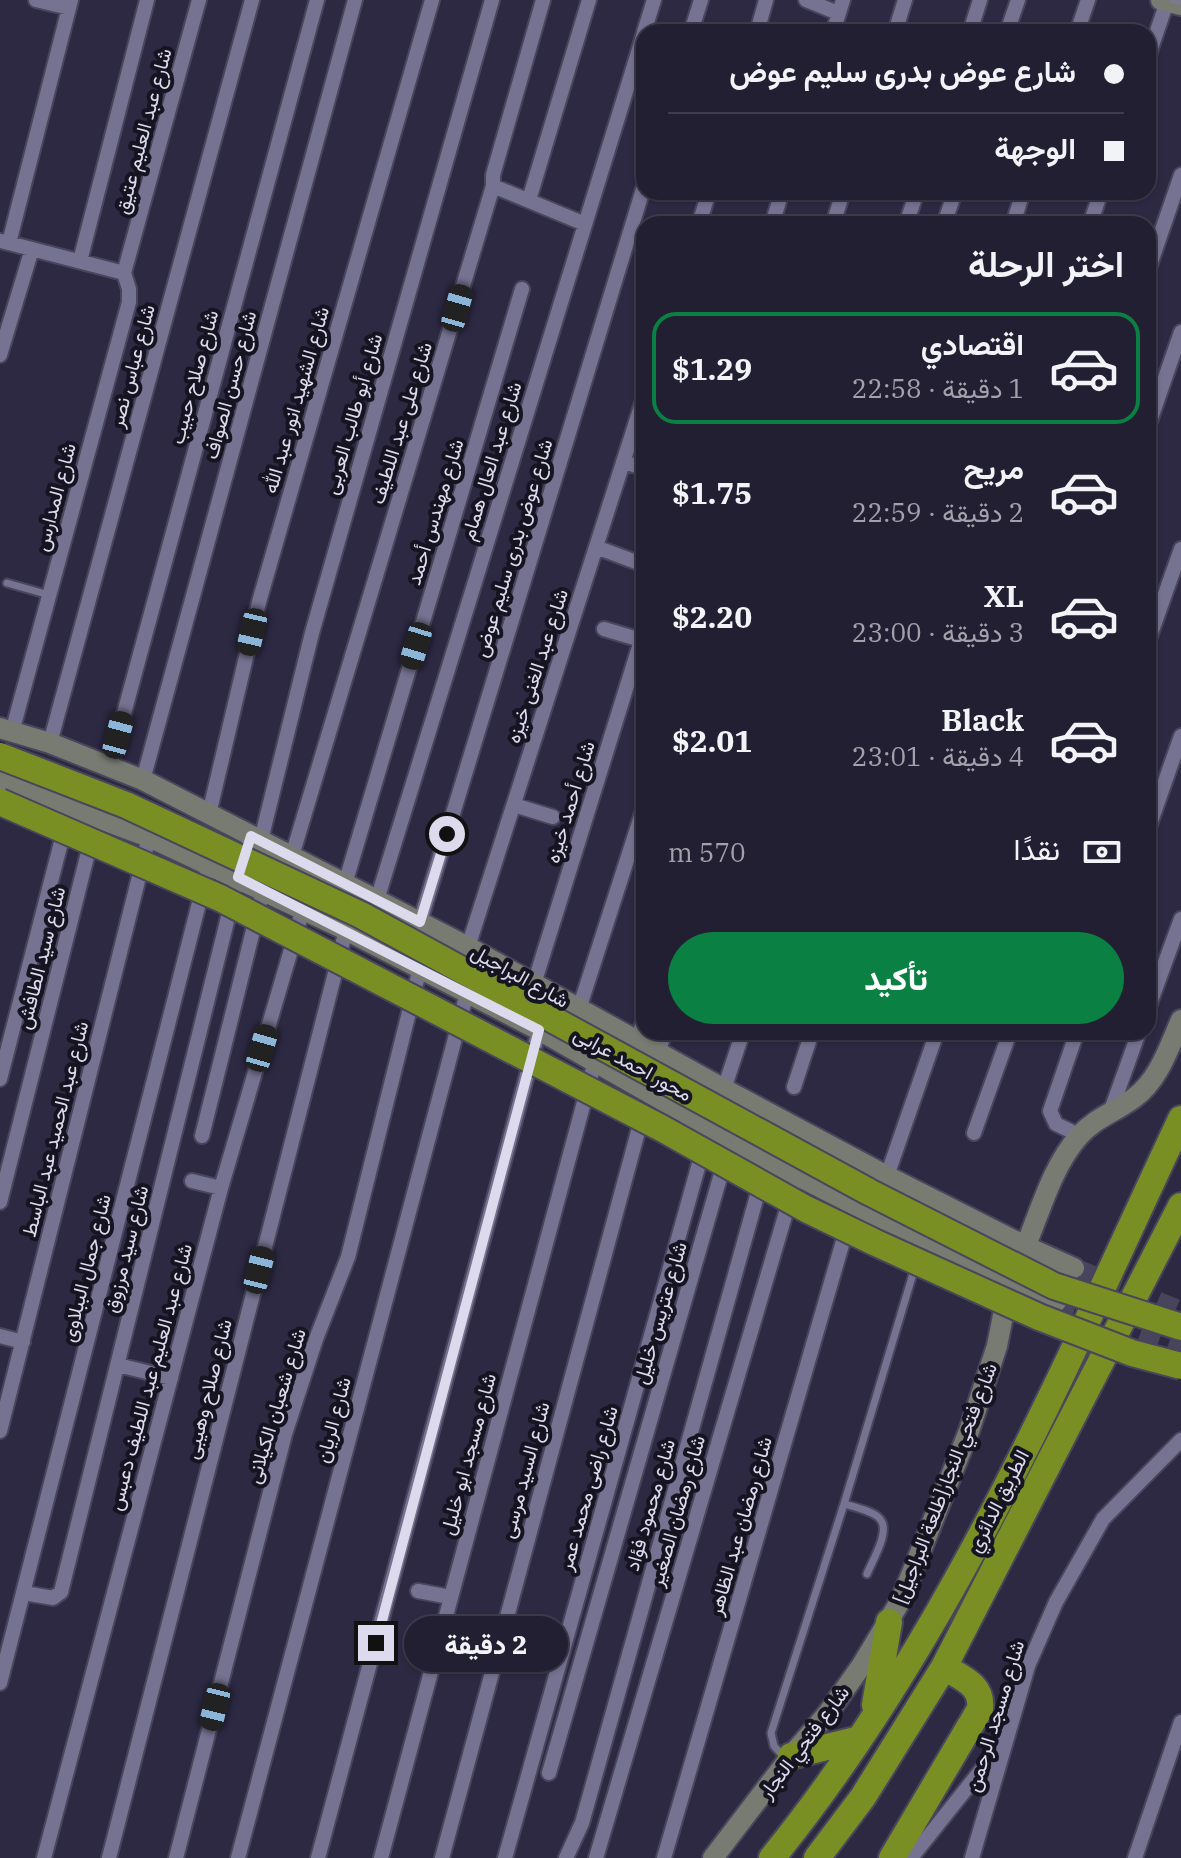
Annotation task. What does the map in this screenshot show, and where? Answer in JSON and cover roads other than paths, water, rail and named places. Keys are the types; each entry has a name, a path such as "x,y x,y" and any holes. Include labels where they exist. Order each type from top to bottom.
{"highway":[{"name":"محور احمد عرابى","path":"0,756 126,805 361,915 880,1198 1054,1286 1181,1327"},
{"path":"1,792 220,898 663,1129 806,1209 1039,1317 1132,1353 1181,1366"},
{"name":"الطريق الدائري","path":"772,1858 865,1729 936,1613 1013,1474 1181,1119"},
{"name":"الطريق الدائري","path":"817,1858 863,1797 944,1667 1181,1206"},
{"path":"789,1758 865,1729 889,1622"},
{"path":"892,1858 980,1709 980,1694 976,1688 944,1667"}],"street":[{"path":"36,0 70,4 4,242 124,273"},
{"path":"80,261 147,0"},
{"name":"شارع عبد العليم عتيق","path":"124,273 199,0"},
{"name":"شارع عباس نصر","path":"50,743 252,0"},
{"name":"شارع صلاح حبيب","path":"110,765 317,0"},
{"name":"شارع حسن الصواف","path":"143,780 355,0"},
{"name":"شارع الشهيد انور عبد الله","path":"209,814 259,602 432,0"},
{"name":"شارع أبو طالب العربى","path":"238,877 256,838 492,0"},
{"name":"شارع على عبد اللطيف","path":"292,856 493,186 493,175 543,0"},
{"path":"529,200 589,0"},
{"name":"شارع عبد العال همام","path":"646,24 654,0"},
{"path":"694,24 701,0"},
{"path":"759,24 766,0"},
{"path":"806,0 840,7"},
{"path":"898,24 905,0"},
{"path":"972,24 980,0"},
{"path":"1010,24 1018,0"},
{"path":"1080,24 1088,0"},
{"path":"1156,37 1170,2"},
{"name":"شارع عبد العال همام","path":"377,900 636,58"},
{"path":"1156,248 1181,175"},
{"path":"493,186 585,224"},
{"name":"شارع عوض بدرى سليم عوض","path":"420,922 640,200"},
{"path":"0,355 32,249"},
{"name":"شارع المدارس","path":"6,730 49,595 129,302 124,273"},
{"name":"شارع مهندس أحمد","path":"345,884 522,289"},
{"path":"1156,404 1181,332"},
{"name":"شارع عبد الغنى خيزه","path":"468,947 636,422"},
{"path":"623,462 636,466"},
{"path":"596,547 636,562"},
{"path":"1156,619 1181,549"},
{"path":"604,629 636,635"},
{"name":"شارع أحمد خيزه","path":"534,984 636,658"},
{"name":"شارع البراجيل","path":"6,730 50,743 143,780 468,947 887,1176 1074,1268"},
{"path":"1156,807 1181,736"},
{"path":"0,1079 85,757"},
{"name":"شارع البراجيل","path":"1,792 97,817 238,877 539,1030 767,1160 923,1240 1056,1302"},
{"path":"514,805 553,817"},
{"name":"شارع سيد الطافش","path":"0,1202 97,817"},
{"path":"579,1009 636,832"},
{"name":"شارع عبد الحميد عبد الباسط","path":"0,1431 149,837"},
{"name":"شارع جمال الببلاوى","path":"0,1683 209,864"},
{"name":"شارع سيد مرزوق","path":"24,1593 53,1598 61,1592 238,877"},
{"path":"202,1136 263,890"},
{"name":"شارع عبد العليم عبد اللطيف دعبس","path":"44,1858 221,1188 303,909"},
{"path":"1156,987 1181,919"},
{"name":"شارع صلاح وهيبى","path":"109,1858 346,930"},
{"name":"شارع شعبان الكيلانى","path":"176,1858 285,1434 316,1339 348,1257 420,968"},
{"name":"شارع الريان","path":"238,1858 467,993"},
{"name":"شارع فتحي النجار[طلعة البراجيل]","path":"889,1622 912,1575 969,1431 997,1346 1010,1281 1062,1160 1079,1135 1111,1110 1135,1098 1149,1084 1181,1020"},
{"path":"318,1858 539,1030"},
{"path":"658,1053 662,1040"},
{"path":"724,1089 740,1040"},
{"path":"794,1087 809,1040"},
{"path":"887,1176 934,1040"},
{"path":"974,1133 1007,1040"},
{"path":"1074,1040 1050,1111 1056,1124 1079,1135"},
{"path":"1111,1110 1136,1040"},
{"name":"شارع مسجد ابو خليل","path":"381,1858 595,1061"},
{"name":"شارع السيد مرسى","path":"442,1858 648,1093"},
{"name":"شارع راضى محمد عمر","path":"505,1858 709,1128"},
{"name":"شارع عتريس خليل","path":"549,1773 730,1140"},
{"name":"شارع محمود فؤاد","path":"566,1858 582,1823 767,1160"},
{"name":"شارع رمضان الصغير","path":"596,1858 797,1175"},
{"path":"192,1181 221,1188"},
{"name":"شارع رمضان عبد الظاهر","path":"664,1858 854,1205"},
{"path":"0,1336 23,1342"},
{"path":"118,1365 171,1378"},
{"name":"شارع مسجد الرحمن","path":"972,1858 1037,1644 1086,1546 1103,1519 1181,1440"},
{"path":"418,1591 450,1597"},
{"name":"شارع فتحي النجار","path":"713,1858 789,1758 828,1713 889,1622"},
{"path":"1135,1858 1181,1722"},
{"path":"911,1858 1007,1737"}],"lane":[{"path":"7,583 49,595"},
{"path":"789,1758 774,1746 771,1733 923,1240"},
{"path":"844,1504 879,1517 883,1523 884,1532 867,1574"}],"tunnel":[{"path":"1074,1268 1181,1311"},
{"path":"1056,1302 1181,1350"}],"railway":[{"path":"1170,0 1181,3"}]}
